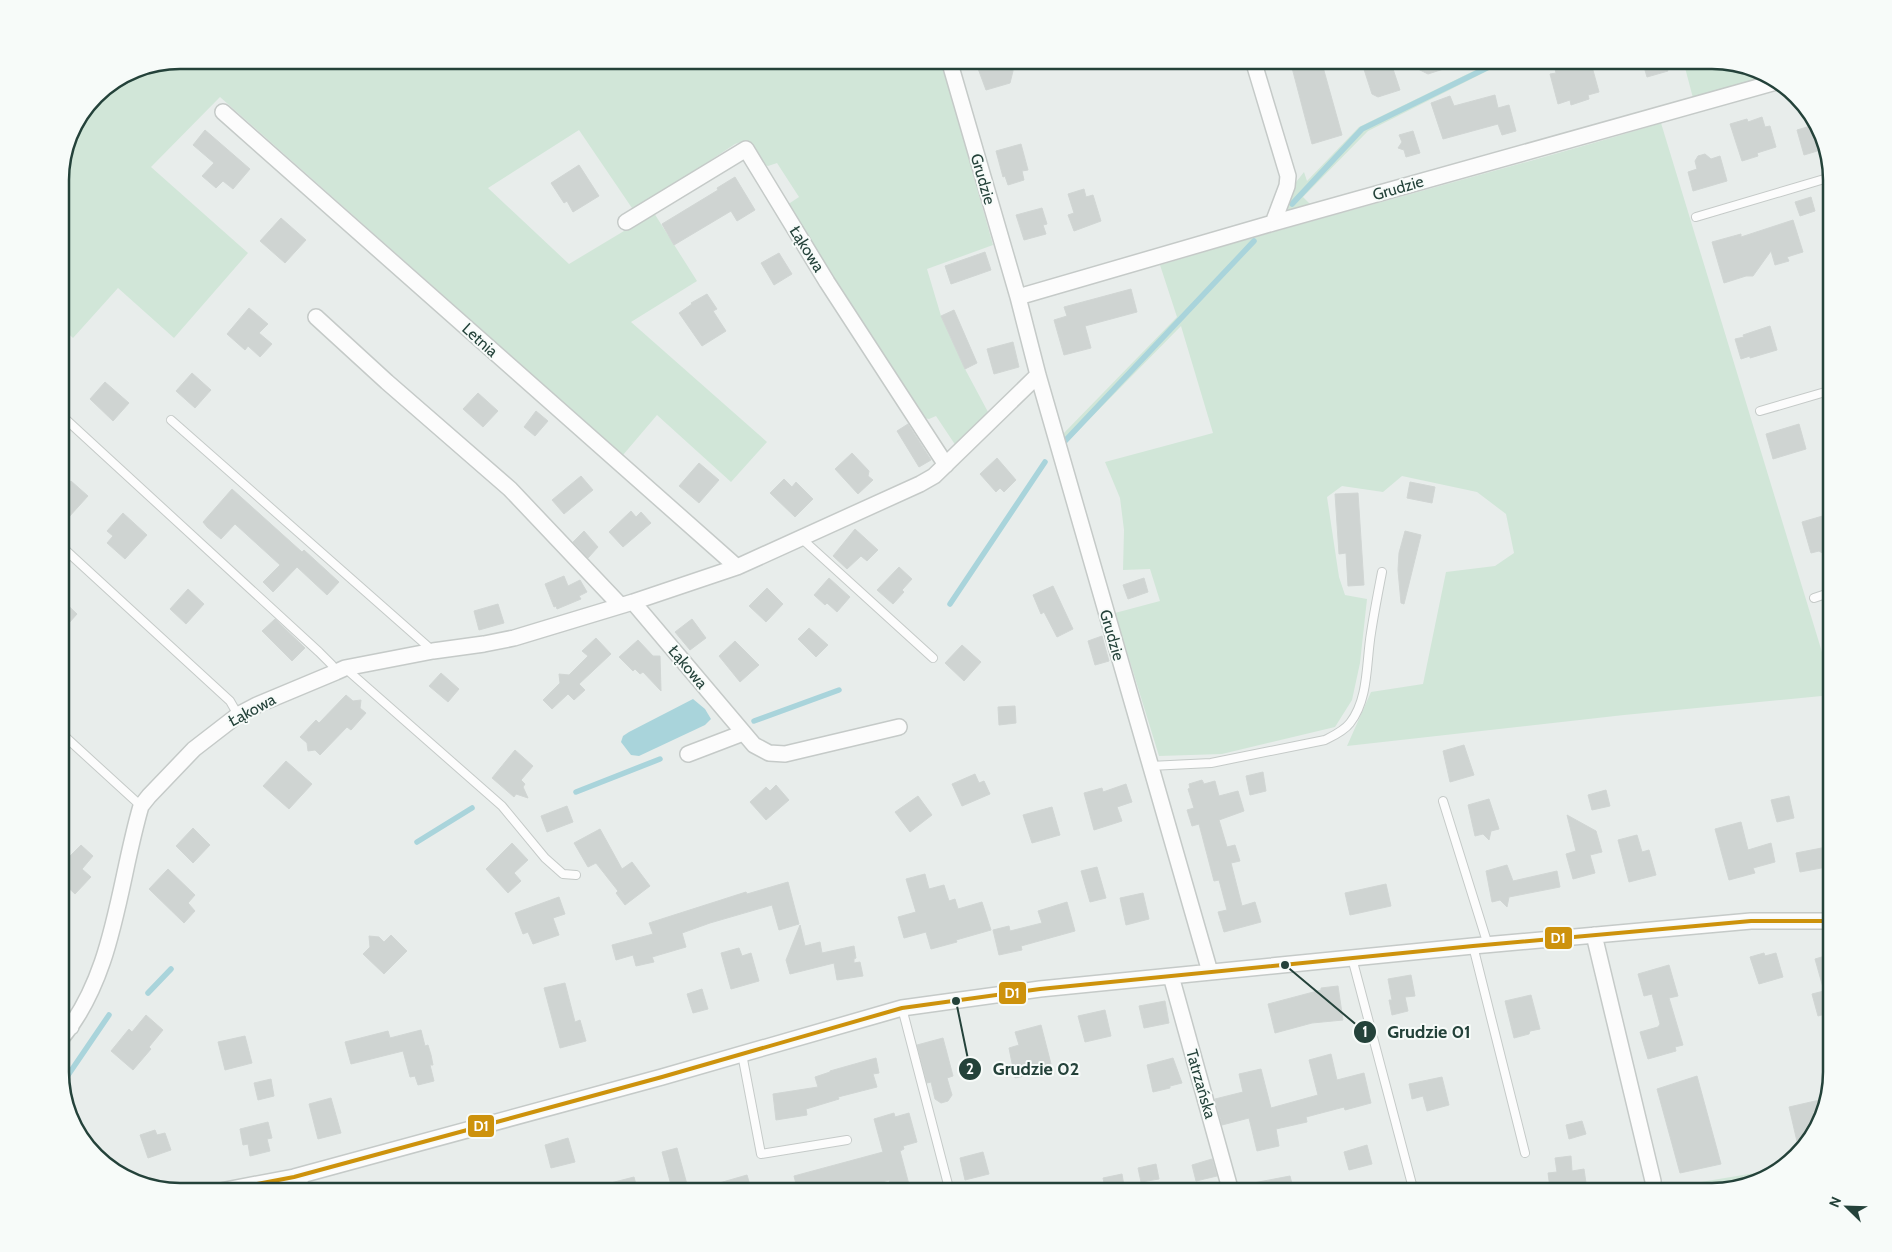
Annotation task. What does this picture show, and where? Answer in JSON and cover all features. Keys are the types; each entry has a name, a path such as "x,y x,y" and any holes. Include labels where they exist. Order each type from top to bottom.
{"street":[{"name":"Grudzie","path":"952,69 1210,972"},
{"path":"1256,69 1288,176 1285,193 1273,222"},
{"name":"Grudzie","path":"1018,298 1273,222 1768,84"},
{"name":"Letnia","path":"223,112 737,567"},
{"name":"Łąkowa","path":"626,222 746,149 827,282 946,465"},
{"path":"316,318 510,489 627,604"},
{"name":"Łąkowa","path":"69,1019 83,1006 101,966 141,806 194,748 238,715 257,705 341,670 433,651 514,638 627,604 737,567 934,476 1038,375"},
{"name":"Łąkowa","path":"627,604 754,745 769,753 785,754 899,727"},
{"path":"688,754 743,733"},
{"path":"261,1183 302,1175 902,1008 1040,989 1594,935 1751,921 1823,921"},
{"path":"1594,935 1653,1180"},
{"name":"Tatrzańska","path":"1171,976 1228,1183"}],"lane":[{"path":"1696,217 1823,179"},
{"path":"1760,411 1823,393"},
{"path":"171,420 433,651"},
{"path":"69,422 332,665 341,670 502,806 545,858 563,874 576,875"},
{"path":"802,538 933,658"},
{"path":"69,553 230,701 238,715"},
{"path":"1150,766 1211,763 1324,740 1337,734 1350,724 1358,708 1367,675 1370,635 1382,572"},
{"path":"1814,598 1823,595"},
{"path":"69,740 141,806"},
{"path":"1443,801 1481,946 1525,1153"},
{"path":"1352,958 1412,1183"},
{"path":"902,1008 948,1183"},
{"path":"742,1054 761,1154 847,1140"},
{"path":"302,1175 304,1183"}],"green space":[{"path":"173,69 944,69 993,245 927,269 941,316 965,369 988,412 956,446 936,416 929,419 920,417 787,205 799,197 777,163 768,166 761,163 747,140 735,144 634,211 579,130 488,188 569,264 654,213 697,281 631,322 767,442 731,482 657,415 623,455 220,97 151,167 248,253 174,338 118,288 73,338 69,334 69,173 77,138 96,107 112,92 138,77"},
{"path":"1478,69 1491,69 1368,131 1303,197 1312,206 1287,214 1283,209 1293,186 1304,172 1307,181 1359,127"},
{"path":"1685,69 1726,70 1760,80 1693,98"},
{"path":"1661,123 1823,655 1823,696 1624,715 1347,746 1371,692 1423,684 1446,572 1495,566 1514,553 1506,514 1477,492 1402,476 1383,492 1342,486 1327,497 1339,577 1345,595 1367,599 1360,663 1352,700 1335,727 1222,754 1159,756 1115,613 1160,601 1150,569 1123,570 1124,530 1120,498 1105,462 1213,433 1181,326 1064,445 1063,434 1177,317 1160,265"},
{"path":"1761,1172 1734,1181 1695,1183"}],"water":[{"path":"693,699 705,709 711,719 705,725 639,756 631,755 621,742 623,736 629,732"}],"building":[{"path":"978,69 1013,69 1010,83 986,90"},
{"path":"1292,69 1324,69 1342,135 1312,144"},
{"path":"1364,69 1393,69 1400,90 1378,97 1372,94"},
{"path":"1418,69 1443,69 1428,74"},
{"path":"1555,69 1593,69 1599,92 1588,95 1589,99 1571,105 1570,100 1558,104 1550,74 1556,73"},
{"path":"1645,69 1667,69 1668,71 1647,77"},
{"path":"1495,95 1498,108 1509,105 1516,131 1502,135 1498,124 1443,139 1431,103 1450,96 1454,106"},
{"path":"1762,117 1765,127 1770,126 1776,147 1757,153 1758,156 1742,161 1730,124 1747,119 1748,122"},
{"path":"1809,126 1819,151 1804,155 1797,130"},
{"path":"205,130 250,169 233,189 223,181 216,188 202,176 214,163 193,145"},
{"path":"1413,131 1420,153 1406,157 1404,150 1398,148 1402,142 1399,135"},
{"path":"1021,144 1028,170 1022,171 1024,180 1008,185 1005,176 1003,177 996,151"},
{"path":"1705,154 1711,159 1720,156 1727,181 1693,191 1688,172 1697,169 1695,161 1698,156"},
{"path":"579,165 599,196 573,212 567,201 564,203 551,183"},
{"path":"735,177 755,210 737,221 731,211 674,245 662,224 718,190 717,188"},
{"path":"1084,189 1086,197 1093,195 1101,221 1074,231 1068,215 1074,213 1068,194"},
{"path":"1811,197 1815,211 1800,216 1795,202"},
{"path":"1042,208 1047,224 1043,225 1046,234 1024,240 1016,215"},
{"path":"281,218 306,240 285,263 260,241"},
{"path":"1793,220 1803,252 1787,257 1789,261 1775,265 1771,251 1753,276 1746,276 1724,283 1712,242 1741,234 1741,237"},
{"path":"985,252 991,270 951,284 945,266"},
{"path":"779,253 792,274 774,285 761,263"},
{"path":"1131,289 1137,312 1085,326 1091,348 1064,355 1054,320 1067,316 1064,307"},
{"path":"707,294 717,309 713,311 726,331 702,346 679,313 691,303"},
{"path":"249,308 268,324 259,333 272,344 260,357 248,346 245,350 227,334"},
{"path":"954,310 977,363 965,369 941,316"},
{"path":"1770,326 1777,350 1741,359 1735,339"},
{"path":"1013,342 1019,367 994,374 987,349"},
{"path":"192,373 211,390 195,408 176,391"},
{"path":"105,382 129,403 113,421 90,399"},
{"path":"478,393 498,411 483,427 463,409"},
{"path":"536,411 548,421 535,436 524,427"},
{"path":"908,424 931,460 919,467 897,431"},
{"path":"1799,424 1806,449 1773,459 1766,434"},
{"path":"852,453 869,471 868,476 873,480 858,494 835,469"},
{"path":"997,458 1016,480 1004,492 1000,488 996,492 980,474"},
{"path":"699,463 719,480 699,503 679,486"},
{"path":"581,476 593,490 564,514 552,500"},
{"path":"784,479 792,487 796,482 813,499 795,517 770,493"},
{"path":"71,481 88,496 69,517 69,484"},
{"path":"1410,482 1435,487 1432,503 1407,498"},
{"path":"232,489 302,552 304,550 339,582 327,595 297,567 273,592 263,582 280,565 235,524 221,539 207,527 203,522"},
{"path":"1358,493 1364,585 1348,586 1346,553 1339,554 1335,494"},
{"path":"631,511 636,517 641,512 651,523 623,547 609,532"},
{"path":"123,513 147,535 125,559 107,543 113,536 107,531"},
{"path":"1823,516 1823,553 1819,551 1811,553 1802,522"},
{"path":"855,529 878,550 867,561 861,556 847,569 833,556"},
{"path":"584,531 598,547 588,558 573,542"},
{"path":"1405,531 1421,535 1404,604 1401,603 1398,570 1399,553"},
{"path":"899,567 912,579 893,604 877,590"},
{"path":"564,576 568,586 580,580 587,592 579,596 581,599 557,609 556,606 554,607 545,584"},
{"path":"829,578 850,597 837,612 827,603 825,605 814,595"},
{"path":"1144,578 1148,592 1128,599 1123,585"},
{"path":"1053,586 1073,629 1057,637 1044,612 1041,614 1033,595"},
{"path":"767,588 783,604 766,622 749,606"},
{"path":"188,589 204,604 186,624 170,609"},
{"path":"498,604 504,623 479,630 474,611"},
{"path":"69,606 77,614 69,623"},
{"path":"275,619 305,648 292,661 262,631"},
{"path":"692,619 706,638 690,650 675,632"},
{"path":"809,628 828,645 816,657 798,639"},
{"path":"1102,636 1109,661 1095,665 1088,641"},
{"path":"596,638 611,654 579,684 585,690 574,700 568,694 552,709 543,700 560,683 559,674 569,675 588,656 582,651"},
{"path":"638,640 653,656 660,656 661,691 643,672 640,674 635,669 633,671 619,657"},
{"path":"735,641 759,665 740,682 719,656"},
{"path":"962,645 981,662 964,681 945,663"},
{"path":"441,673 459,689 448,702 429,686"},
{"path":"346,695 353,701 361,700 360,708 366,713 351,730 347,727 320,755 315,750 308,751 307,743 300,737 316,720 319,723"},
{"path":"1015,706 1016,723 999,725 998,707"},
{"path":"1464,745 1474,775 1450,782 1443,751"},
{"path":"515,750 533,766 521,780 525,784 523,787 528,798 516,794 514,797 492,778"},
{"path":"286,761 312,784 289,809 263,786"},
{"path":"1263,772 1266,791 1250,795 1246,776"},
{"path":"975,774 979,783 984,781 990,794 962,806 952,784"},
{"path":"1202,780 1204,784 1215,781 1219,796 1238,791 1244,811 1219,820 1227,847 1235,845 1240,861 1231,863 1242,906 1255,902 1261,922 1224,932 1218,912 1227,910 1219,880 1214,881 1199,824 1192,826 1187,810 1194,808 1188,789 1190,788 1189,784"},
{"path":"1126,784 1132,802 1117,807 1122,821 1094,830 1084,793 1102,788 1103,792"},
{"path":"776,785 789,800 766,820 750,802 766,787 770,791"},
{"path":"1606,790 1610,806 1592,810 1588,795"},
{"path":"918,796 932,815 910,832 895,812"},
{"path":"1789,796 1794,818 1777,822 1771,800"},
{"path":"1489,799 1499,829 1491,831 1489,840 1483,834 1475,836 1468,805"},
{"path":"567,806 573,822 547,832 541,816"},
{"path":"1052,807 1060,835 1032,843 1023,815"},
{"path":"1567,815 1596,831 1602,852 1590,855 1595,873 1573,879 1566,854 1576,851"},
{"path":"1741,822 1748,850 1771,843 1775,862 1753,868 1755,873 1729,880 1715,829"},
{"path":"193,828 210,845 193,863 176,846"},
{"path":"600,829 622,869 632,862 650,886 625,905 616,893 618,891 596,863 588,867 574,843"},
{"path":"1637,835 1642,852 1649,850 1656,875 1629,882 1618,840"},
{"path":"512,843 528,860 514,873 521,881 508,893 486,869"},
{"path":"81,845 93,856 82,869 91,877 75,894 69,888 69,857"},
{"path":"1823,848 1823,868 1800,872 1796,853"},
{"path":"1507,865 1513,881 1557,871 1560,887 1509,897 1507,907 1500,900 1492,902 1486,871"},
{"path":"1097,867 1106,898 1090,902 1081,871"},
{"path":"168,869 195,895 188,903 195,911 184,923 149,889"},
{"path":"925,874 929,889 944,885 949,901 955,899 958,909 982,902 991,930 931,949 926,932 904,938 898,917 916,912 906,879"},
{"path":"788,882 799,924 779,930 772,905 682,933 686,947 652,957 654,962 636,966 633,955 616,960 612,945 653,934 649,923 746,892 747,894"},
{"path":"1386,884 1391,906 1350,915 1345,893"},
{"path":"1143,893 1149,919 1126,925 1120,898"},
{"path":"559,897 565,914 553,918 559,935 533,944 528,932 523,934 515,913"},
{"path":"1067,902 1075,931 1021,946 1022,950 999,955 993,930 1009,926 1010,931 1042,923 1038,911"},
{"path":"800,925 805,946 820,942 822,953 854,946 856,958 854,963 860,962 863,976 837,980 834,963 790,974 786,960"},
{"path":"391,935 407,951 384,974 363,954 370,947 369,936 379,937 384,942"},
{"path":"739,948 742,956 751,953 759,981 731,989 721,953"},
{"path":"1764,953 1765,956 1776,953 1783,977 1759,984 1750,957"},
{"path":"1823,957 1823,987 1815,959"},
{"path":"1669,965 1678,996 1669,998 1683,1045 1675,1047 1676,1051 1648,1059 1640,1032 1658,1027 1660,1024 1652,994 1644,996 1638,974"},
{"path":"1411,975 1415,996 1405,997 1408,1011 1392,1015 1389,1000 1392,1000 1388,979"},
{"path":"565,983 575,1022 580,1020 586,1041 560,1048 544,988"},
{"path":"1338,986 1343,1020 1312,1023 1275,1033 1268,1004 1321,990 1321,988"},
{"path":"702,989 708,1009 693,1013 687,994"},
{"path":"1823,991 1823,1015 1818,1016 1812,994"},
{"path":"1531,995 1540,1029 1514,1038 1505,1001"},
{"path":"1165,1001 1169,1023 1144,1028 1139,1006"},
{"path":"1105,1010 1111,1036 1085,1042 1078,1016"},
{"path":"146,1015 163,1030 149,1047 151,1049 133,1070 111,1051 129,1029 132,1032"},
{"path":"1041,1025 1051,1064 1028,1070 1029,1075 1015,1078 1009,1048 1019,1045 1015,1032"},
{"path":"421,1030 425,1046 428,1045 431,1055 433,1065 430,1065 434,1081 418,1085 415,1076 410,1077 403,1051 351,1064 345,1042 388,1031 390,1038"},
{"path":"245,1036 252,1063 225,1070 218,1042"},
{"path":"943,1038 953,1076 947,1078 952,1095 948,1101 941,1103 935,1099 931,1082 927,1083 917,1045"},
{"path":"1331,1054 1337,1080 1364,1073 1371,1103 1345,1110 1344,1107 1306,1117 1307,1122 1276,1129 1279,1146 1257,1151 1249,1118 1222,1125 1215,1099 1243,1092 1239,1074 1261,1069 1271,1108 1318,1095 1309,1060"},
{"path":"876,1058 879,1073 873,1074 877,1087 838,1097 839,1099 806,1109 807,1115 776,1120 773,1094 818,1087 815,1077"},
{"path":"1173,1058 1182,1083 1153,1092 1147,1065"},
{"path":"1697,1076 1721,1164 1680,1173 1657,1089"},
{"path":"1442,1077 1449,1105 1427,1111 1423,1096 1412,1099 1409,1084"},
{"path":"271,1079 274,1096 258,1100 254,1083"},
{"path":"331,1098 341,1133 318,1139 309,1104"},
{"path":"1819,1100 1812,1121 1797,1143 1789,1107"},
{"path":"894,1113 895,1117 909,1113 917,1142 903,1146 904,1149 900,1151 909,1183 890,1183 889,1180 879,1183 796,1183 794,1176 883,1152 874,1119"},
{"path":"1582,1121 1586,1134 1569,1139 1566,1125"},
{"path":"268,1122 272,1138 267,1139 270,1151 250,1156 248,1144 243,1145 240,1129"},
{"path":"155,1130 157,1135 165,1133 171,1150 148,1158 140,1135"},
{"path":"568,1138 575,1162 551,1168 545,1145"},
{"path":"1367,1145 1372,1164 1349,1170 1344,1152"},
{"path":"677,1148 687,1183 671,1183 662,1152"},
{"path":"983,1152 989,1174 965,1180 960,1158"},
{"path":"1571,1156 1572,1171 1584,1169 1586,1183 1549,1183 1548,1173 1557,1172 1555,1158"},
{"path":"1212,1159 1217,1176 1196,1181 1192,1165"},
{"path":"1156,1164 1159,1179 1141,1182 1138,1168"},
{"path":"1122,1174 1124,1183 1104,1183 1103,1178"},
{"path":"747,1175 749,1183 719,1183"},
{"path":"1290,1176 1292,1183 1253,1183"},
{"path":"634,1177 636,1183 611,1183"}],"waterway":[{"path":"1292,204 1362,129 1485,69"},
{"path":"1065,441 1254,241"},
{"path":"950,604 1045,462"},
{"path":"754,721 839,690"},
{"path":"576,792 660,759"},
{"path":"417,842 472,808"},
{"path":"148,993 171,969"},
{"path":"69,1074 109,1015"}],"transit line":[{"name":"D1","path":"262,1183 294,1177 662,1077 902,1008 1040,989 1473,946 1751,921 1823,921"}],"place":[{"name":"Grudzie 01","path":"1285,965"},
{"name":"Grudzie 02","path":"956,1001"}]}
